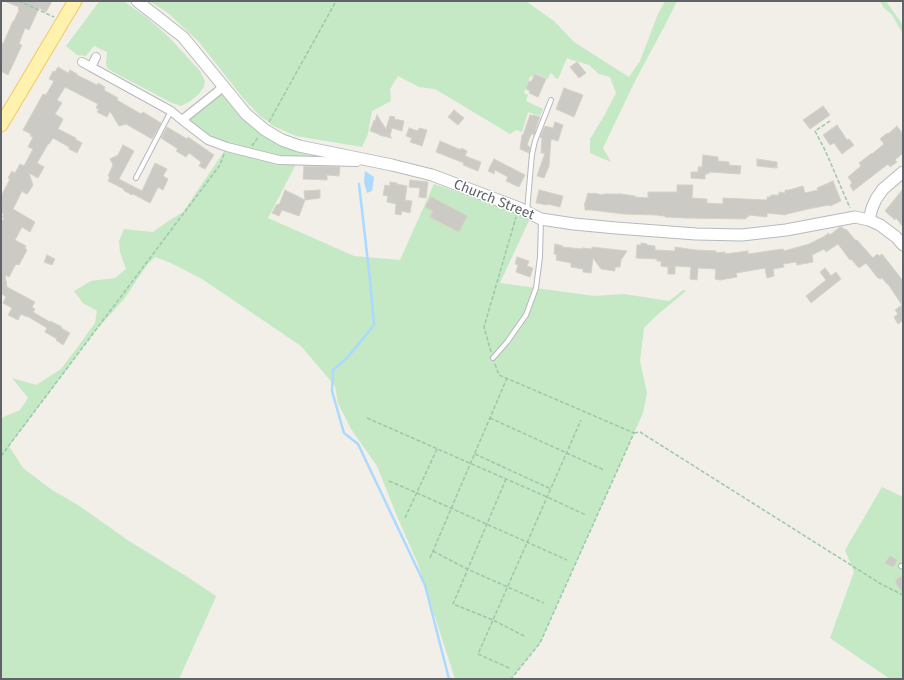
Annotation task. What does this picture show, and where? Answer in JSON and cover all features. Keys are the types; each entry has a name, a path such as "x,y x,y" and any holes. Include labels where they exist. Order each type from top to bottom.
{"main road":[{"path":"1,125 75,1"}],"street":[{"name":"Church Street","path":"137,1 183,37 246,114 265,130 282,140 298,146 404,167 432,175 523,210 541,219 616,228 696,234 742,235 786,230 855,217 869,220 880,225 896,237 903,246"},
{"path":"91,67 96,57"},
{"path":"82,62 172,111 208,140 227,147 279,160 362,162 368,160"},
{"path":"182,120 223,86"},
{"path":"869,220 876,199 883,189 903,172"}],"lane":[{"path":"523,210 535,141 551,100"},
{"path":"136,178 172,111"},
{"path":"492,358 507,342 526,315 536,288 540,257 541,219"}],"path":[{"path":"19,1 63,21"},
{"path":"247,152 265,130 336,1"},
{"path":"830,121 815,131 855,217"},
{"path":"1,456 220,165 227,147"},
{"path":"523,210 484,327 492,358 499,375 634,433 640,432 881,584 903,595"},
{"path":"430,558 507,378"},
{"path":"367,418 586,515"},
{"path":"490,418 604,470"},
{"path":"510,668 478,654 581,420"},
{"path":"511,679 540,643 634,433"},
{"path":"405,518 437,449"},
{"path":"475,454 551,489"},
{"path":"506,479 453,604 493,620 526,637"},
{"path":"389,481 567,560"},
{"path":"433,551 507,588 544,603"}],"green space":[{"path":"101,1 125,2 146,17 168,36 200,71 205,81 204,87 198,95 181,106 172,103 107,68 107,52 94,46 86,56 77,55 66,46"},
{"path":"149,1 526,1 555,22 574,42 629,77 640,61 658,14 665,1 677,1 635,81 603,148 611,162 590,153 590,139 616,93 610,77 599,74 589,65 567,58 558,79 550,73 548,79 535,73 534,76 530,77 524,93 528,95 526,101 543,109 540,116 528,112 522,132 516,130 510,134 435,89 419,87 398,76 390,89 391,101 372,111 368,134 362,147 296,136 271,125 243,98 199,42 168,13"},
{"path":"880,1 886,1 903,25 903,34 892,15 883,7"},
{"path":"223,86 282,140 368,160 296,164 268,218 354,256 400,260 434,184 518,212 532,214 500,283 594,296 624,294 669,301 683,290 686,291 644,328 640,361 647,393 643,413 540,643 511,679 455,679 418,564 377,466 351,429 338,403 335,386 301,346 202,279 171,263 155,257 147,265 124,299 96,330 9,446 23,468 52,490 78,505 129,541 216,596 215,599 179,679 1,679 1,418 20,410 28,398 12,378 36,385 61,369 80,344 95,323 97,311 83,303 74,291 91,281 115,278 126,269 120,252 119,241 124,229 153,232 183,212 227,147 182,120"},
{"path":"882,487 903,497 903,679 890,679 830,638 854,572 845,550"}],"water":[{"path":"365,171 374,177 372,191 367,193 364,182"}],"building":[{"path":"4,1 52,1 46,12 39,8 29,30 25,28 19,44 22,45 8,75 1,71 1,43 3,44 19,7"},
{"path":"577,62 586,73 579,78 570,67"},
{"path":"58,67 68,73 70,70 97,85 98,83 105,87 104,90 118,98 117,100 141,114 143,112 161,123 152,139 126,124 119,126 110,111 107,117 97,112 99,109 96,108 98,104 65,87 57,100 62,103 55,114 63,119 58,129 76,138 75,139 82,143 77,153 53,138 37,163 44,167 38,178 29,173 33,185 28,193 26,194 22,191 13,209 35,222 30,232 22,227 15,240 26,246 25,248 27,250 19,265 16,264 9,277 5,275 7,287 35,302 32,307 35,309 33,312 62,327 61,328 70,333 63,345 56,340 57,339 45,332 47,328 27,316 21,314 18,320 8,315 12,308 3,303 6,297 1,293 1,223 4,218 2,217 4,214 1,213 1,196 10,179 8,178 12,171 15,173 20,164 24,166 33,149 28,147 33,137 30,136 31,134 23,130 43,94 46,95 54,81 49,79 53,71 55,72"},
{"path":"535,74 546,79 538,97 529,93 530,91 526,89 529,81 531,82"},
{"path":"564,88 583,95 574,117 556,109"},
{"path":"823,106 830,115 810,129 803,120"},
{"path":"454,110 464,118 458,125 448,117"},
{"path":"377,115 386,129 390,116 395,117 394,119 404,121 402,131 392,128 390,136 392,138 370,131"},
{"path":"530,115 540,117 534,135 531,134 527,145 530,147 529,153 520,149 522,135"},
{"path":"555,122 563,125 558,141 551,139 549,166 544,178 537,176 545,153 541,153 542,138 540,137 545,126 553,128"},
{"path":"837,125 847,140 849,139 854,145 842,154 834,143 830,145 823,135"},
{"path":"897,126 903,134 903,153 895,160 897,162 890,167 888,164 853,191 850,185 852,183 848,177 861,166 859,163 884,144 880,139"},
{"path":"167,127 187,139 188,137 214,155 205,169 199,166 201,162 189,153 186,157 176,151 178,149 161,138"},
{"path":"409,128 418,131 419,128 427,130 422,146 410,142 412,138 406,136"},
{"path":"440,141 467,151 465,156 481,162 478,171 463,165 464,163 436,152"},
{"path":"123,145 134,151 119,179 142,191 155,163 167,169 163,176 168,179 163,190 158,187 150,203 133,194 132,195 108,181 110,177 108,176 113,165 110,159 118,155"},
{"path":"703,155 718,157 718,161 729,162 729,165 741,166 740,174 709,172 709,174 706,173 705,179 691,178 691,172 698,172 698,167 702,167"},
{"path":"494,159 525,175 519,187 506,181 508,177 495,170 494,174 488,171"},
{"path":"757,159 777,162 777,168 757,166"},
{"path":"304,166 340,167 339,176 327,175 327,180 303,179"},
{"path":"410,180 428,182 426,198 419,197 420,188 409,187"},
{"path":"833,181 841,201 830,206 808,209 786,215 767,213 767,217 749,215 746,219 665,217 656,215 624,214 585,210 584,206 588,193 603,195 621,194 648,198 648,192 677,192 677,185 693,185 692,198 707,199 707,203 723,204 723,198 767,200 767,197 770,197 771,195 779,195 779,192 785,193 785,190 803,186 805,193 818,190 817,188"},
{"path":"390,182 407,186 405,200 412,201 410,213 402,211 401,215 395,214 396,204 387,202 388,196 383,195 385,185 390,186"},
{"path":"903,189 903,227 896,218 895,220 885,211"},
{"path":"285,190 305,200 299,216 282,210 279,216 272,213 277,204 278,205 280,203"},
{"path":"320,190 320,198 305,200 304,191"},
{"path":"539,190 563,196 560,207 536,203"},
{"path":"431,197 467,216 459,232 430,217 433,211 425,207"},
{"path":"840,227 845,230 846,229 873,258 877,254 879,256 882,254 903,281 903,324 902,321 898,324 894,317 898,314 895,310 902,305 888,284 882,278 880,279 877,277 866,263 859,268 851,259 850,260 838,244 826,252 824,249 812,255 813,262 797,265 796,262 783,264 784,267 773,269 774,276 767,278 765,268 736,273 737,277 720,280 715,279 716,269 698,268 697,280 690,279 691,267 675,266 675,274 668,274 668,267 661,266 661,261 657,261 657,259 636,258 637,245 641,245 641,243 655,246 655,250 675,251 675,247 716,251 716,253 725,252 725,254 748,251 748,254 783,249 784,251 809,244 829,233 830,235"},
{"path":"555,244 563,246 562,247 582,249 592,249 592,247 627,251 621,260 620,267 615,267 615,271 601,269 593,258 591,273 583,272 583,269 571,267 571,263 556,260 557,255 554,254"},
{"path":"47,255 55,259 52,265 44,262"},
{"path":"517,257 529,261 527,266 533,268 530,277 516,272 518,265 515,264"},
{"path":"825,268 831,276 836,272 841,279 811,303 806,296 826,280 820,272"},
{"path":"890,556 897,560 893,567 885,563"},
{"path":"903,575 903,593 896,583 896,580"}],"waterway":[{"path":"359,184 374,325 347,358 333,370 332,391 344,433 358,444 425,585 449,679"}]}
